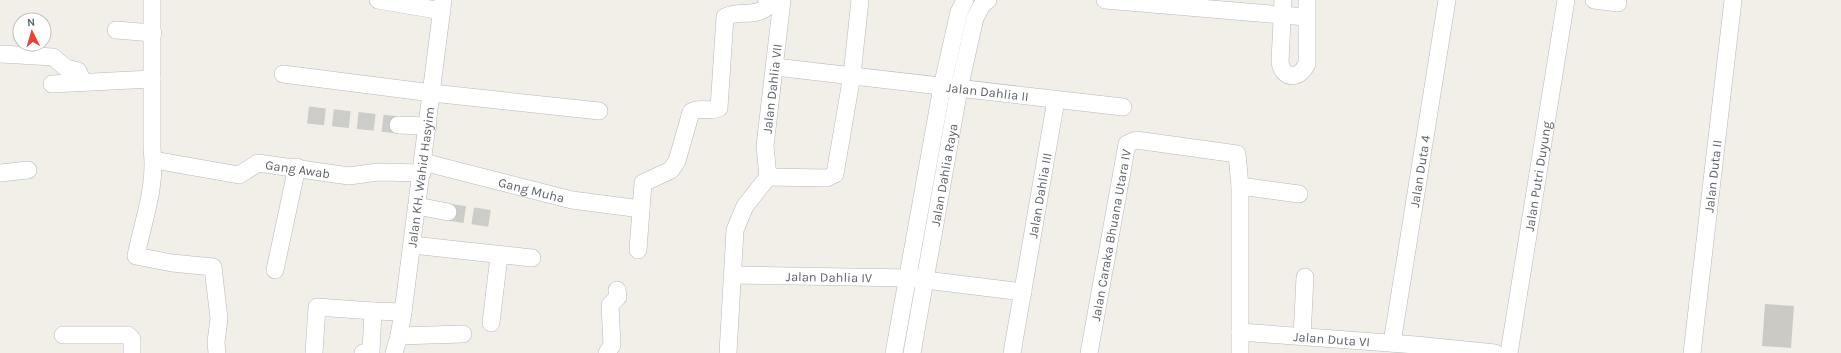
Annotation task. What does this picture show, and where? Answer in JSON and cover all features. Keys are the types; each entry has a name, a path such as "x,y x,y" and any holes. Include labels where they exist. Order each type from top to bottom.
{"street":[{"path":"152,0 152,149 154,160 150,200 144,216 136,256 172,263 214,267 219,319 216,342 217,353"},
{"path":"378,0 443,5"},
{"path":"638,250 643,183 671,170 677,161 691,112 700,108 712,110 719,108 724,17 733,13 757,13 766,8 767,0"},
{"name":"Jalan Dahlia VII","path":"768,177 765,146 782,0"},
{"path":"728,353 735,230 740,214 752,195 768,177 828,178 836,174 852,75 860,0"},
{"name":"Jalan Dahlia Raya","path":"894,353 909,278 942,87 959,12 965,0"},
{"name":"Jalan Dahlia Raya","path":"912,353 959,89 976,18 982,5 988,0"},
{"path":"1105,0 1282,8 1306,17"},
{"path":"1282,8 1281,69 1286,74 1295,76 1303,72 1306,64 1307,0"},
{"name":"Jalan Duta 4","path":"1392,343 1447,0"},
{"name":"Jalan Putri Duyung","path":"1509,353 1566,0"},
{"path":"1594,0 1618,3"},
{"name":"Jalan Duta II","path":"1692,353 1733,0"},
{"name":"Jalan KH. Wahid Hasyim","path":"394,353 399,336 403,312 416,206 423,168 443,5"},
{"path":"116,30 153,33"},
{"path":"0,54 53,57 66,68 78,71 83,82"},
{"name":"Jalan Dahlia II","path":"775,67 1123,107"},
{"path":"283,74 432,93 599,111"},
{"path":"52,84 152,79"},
{"name":"Jalan Dahlia III","path":"1012,353 1056,100"},
{"path":"398,125 428,126"},
{"name":"Jalan Caraka Bhuana Utara IV","path":"1088,353 1127,144 1136,140 1234,152 1239,157 1240,353"},
{"name":"Gang Awab","path":"154,160 239,175 258,163 297,167 348,176 423,168"},
{"path":"275,270 297,167"},
{"name":"Gang Muha","path":"423,168 572,200 641,209"},
{"path":"0,173 28,170"},
{"path":"1240,186 1299,194"},
{"path":"416,206 448,212"},
{"path":"412,245 499,256 532,258"},
{"path":"491,323 499,256"},
{"name":"Jalan Dahlia IV","path":"732,275 909,278 926,281"},
{"path":"1302,337 1305,278"},
{"path":"926,281 1023,292"},
{"path":"608,353 612,345 610,305 618,297 617,290"},
{"path":"314,353 317,307 403,312"},
{"path":"363,353 371,352 373,311"},
{"name":"Jalan Duta VI","path":"1240,332 1392,343 1415,349 1495,353"},
{"path":"399,336 463,334"},
{"path":"63,335 128,335 132,339 132,353"}],"building":[{"path":"1765,304 1794,306 1791,348 1762,346"}],"tunnel":[{"path":"308,115 398,125"},
{"path":"448,212 493,219"}]}
